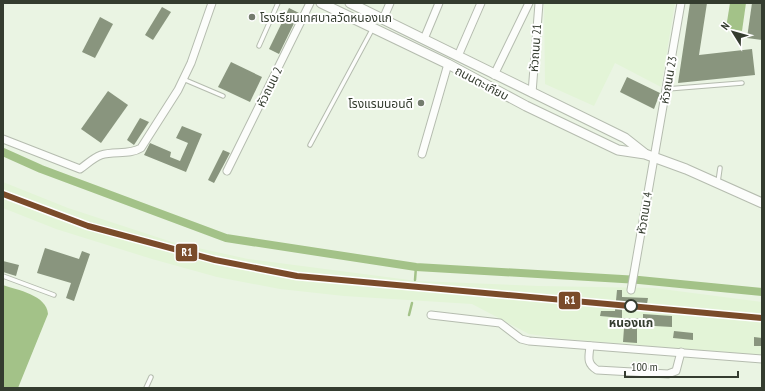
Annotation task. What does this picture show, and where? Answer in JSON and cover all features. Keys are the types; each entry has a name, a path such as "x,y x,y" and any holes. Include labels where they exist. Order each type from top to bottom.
{"street":[{"path":"3,139 80,169 93,158 102,155 131,152 141,148 184,79 212,3"},
{"name":"หัวถนน 2","path":"227,171 310,3"},
{"name":"ถนนตะเกียบ","path":"321,3 448,64 526,106 618,150 649,156 762,203"},
{"name":"ถนนตะเกียบ","path":"350,3 625,138 649,156"},
{"path":"383,19 390,3"},
{"path":"424,39 438,3"},
{"path":"458,56 481,3"},
{"path":"494,75 529,3"},
{"name":"หัวถนน 21","path":"532,93 539,3"},
{"name":"หัวถนน 23","path":"649,156 667,89 681,3"},
{"path":"422,154 448,64"},
{"path":"474,79 480,67"},
{"path":"526,106 532,93"},
{"name":"หัวถนน 4","path":"631,290 649,156"},
{"path":"430,315 500,322 521,339 529,341 762,359"},
{"path":"590,346 588,360 591,366 597,370 668,374 676,371 681,352"}],"lane":[{"path":"258,46 278,3"},
{"path":"310,145 373,28"},
{"path":"184,79 223,96"},
{"path":"667,89 742,83"},
{"path":"717,183 720,168"},
{"path":"3,276 54,295"},
{"path":"146,388 151,377"}],"shaded area":[{"path":"544,3 675,3 661,87 615,63 594,106 545,84"},
{"path":"730,3 746,3 742,31 726,28"},
{"path":"3,182 68,208 175,243 248,259 417,281 539,286 654,288 762,302 762,355 564,339 529,334 472,304 344,296 280,289 217,277 152,259 56,229 3,208"},
{"path":"3,285 23,291 37,298 43,302 48,314 18,388 3,388"}],"building":[{"path":"690,3 707,3 699,55 752,49 755,75 678,83"},
{"path":"752,3 762,3 762,40 747,38"},
{"path":"162,7 171,12 153,40 145,35"},
{"path":"289,8 299,13 279,54 269,49"},
{"path":"100,17 113,24 95,58 82,52"},
{"path":"231,62 262,77 250,102 218,87"},
{"path":"627,77 660,93 654,109 620,92"},
{"path":"108,91 128,105 101,143 81,129"},
{"path":"140,118 149,122 134,145 127,140"},
{"path":"182,126 202,134 186,172 144,155 150,143 171,152 170,157 180,161 188,143 176,138"},
{"path":"223,150 230,153 214,183 208,180"},
{"path":"45,248 79,259 82,251 90,254 74,301 66,298 71,283 37,273"},
{"path":"3,261 19,265 16,276 3,272"},
{"path":"617,290 622,290 622,297 648,298 647,304 622,302 622,318 600,316 601,311 615,311"},
{"path":"643,314 672,316 672,327 637,325 637,343 623,342 624,328 622,327 622,318 643,318"},
{"path":"674,331 693,333 693,340 673,338"},
{"path":"754,337 762,338 762,346 754,346"}],"waterway":[{"path":"3,152 41,169 226,238 416,267 639,280 762,292"},
{"path":"415,280 416,267"},
{"path":"409,315 412,303"}],"transit line":[{"name":"R1","path":"3,194 88,226 215,260 297,276 762,318"}],"place":[{"name":"โรงเรียนเทศบาลวัดหนองแก","path":"252,17"},
{"name":"โรงแรมนอนดี","path":"421,103"},
{"name":"หนองแก","path":"631,306"}]}
